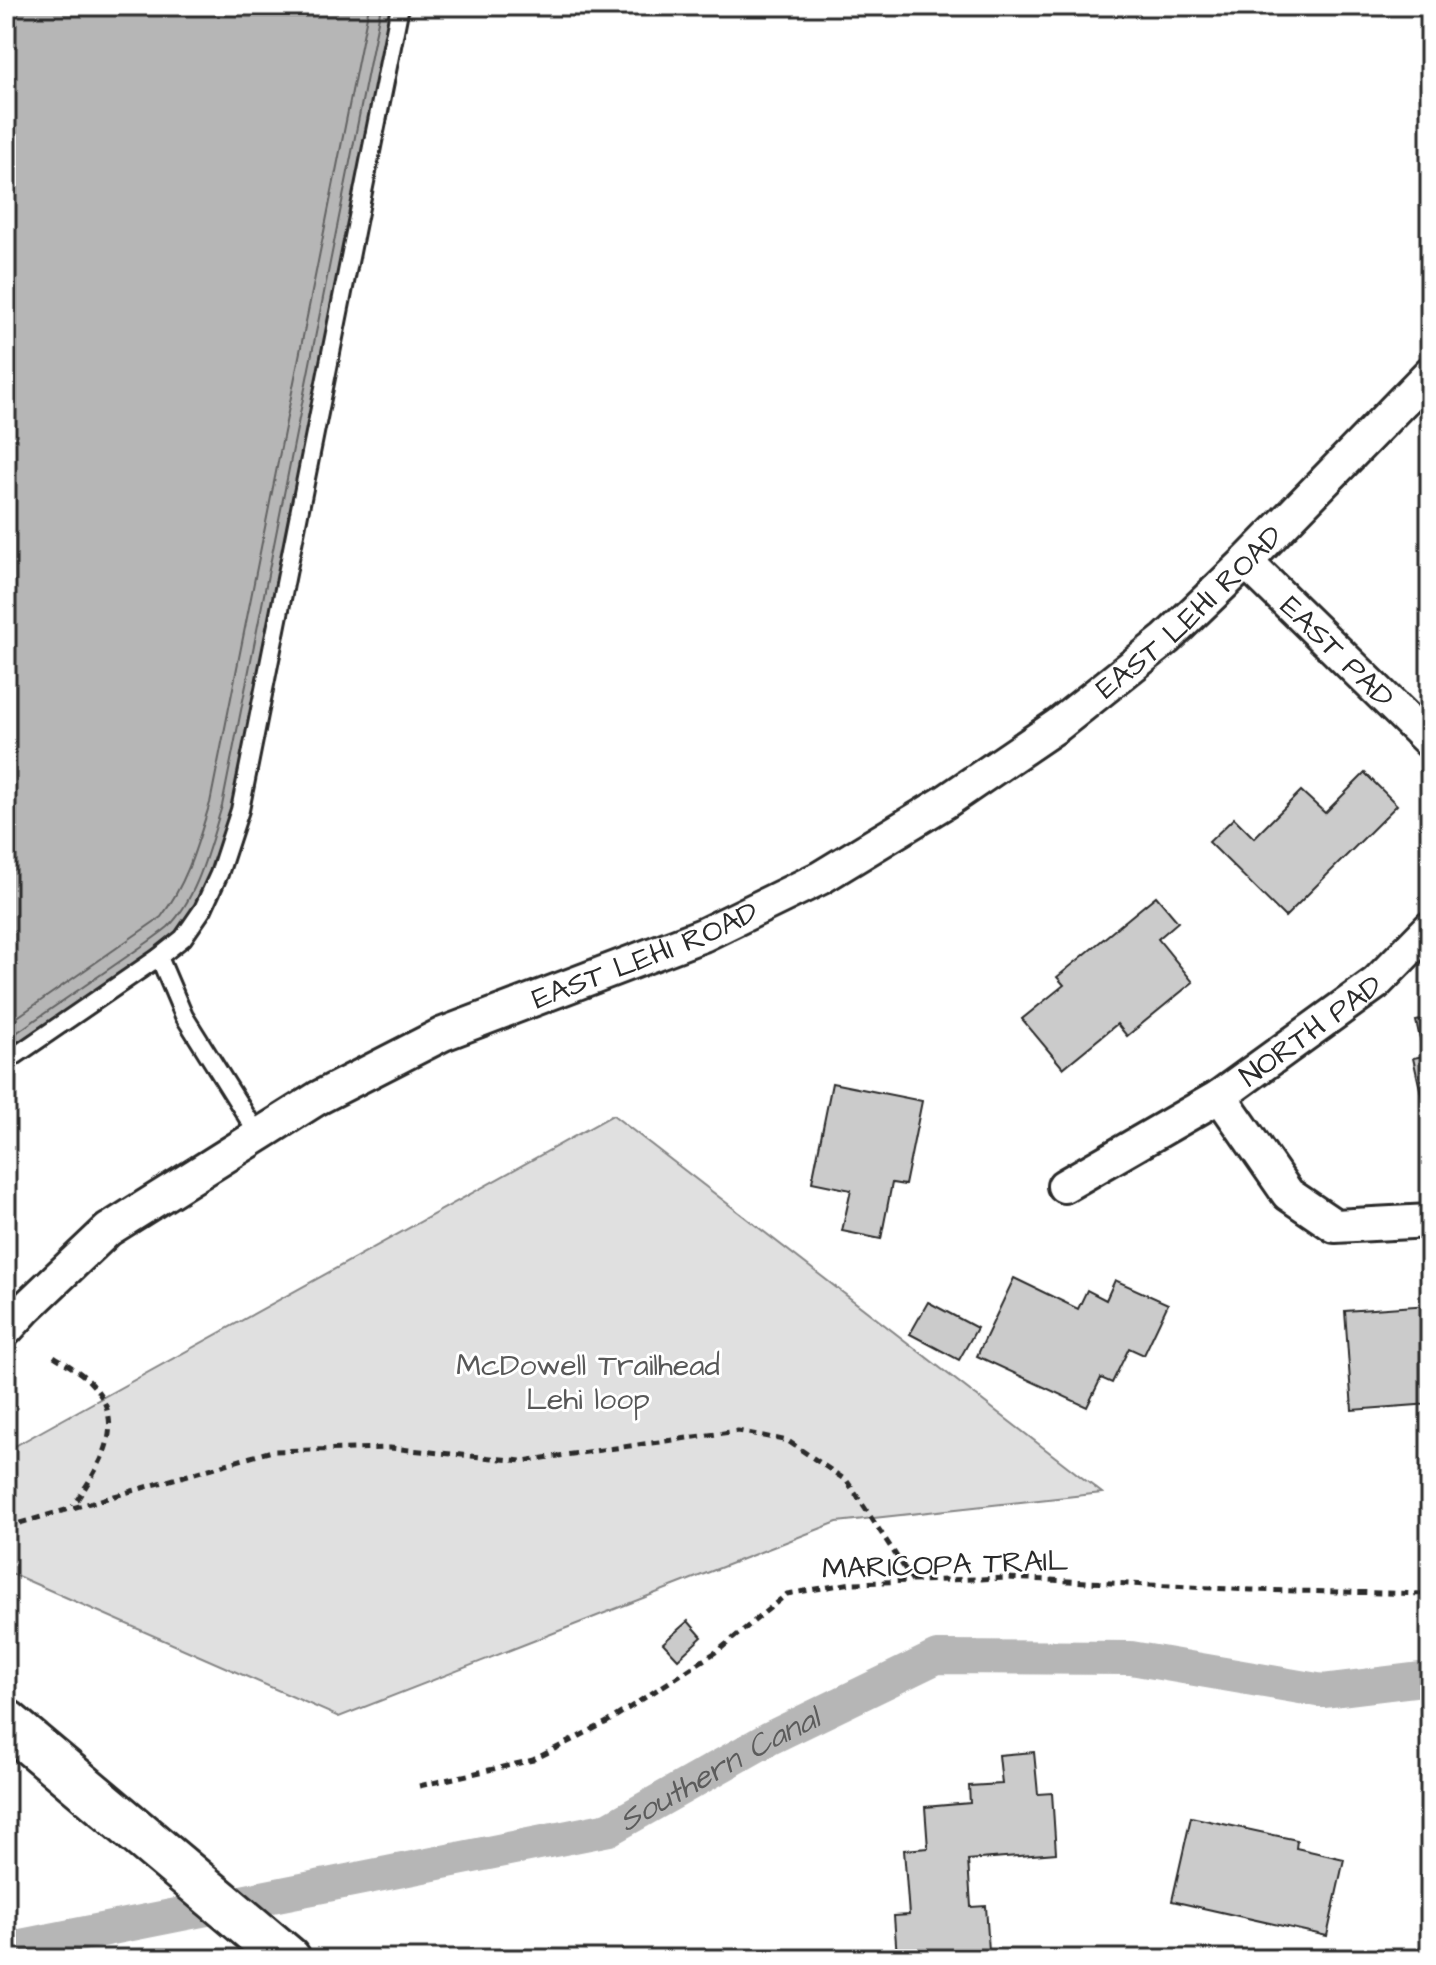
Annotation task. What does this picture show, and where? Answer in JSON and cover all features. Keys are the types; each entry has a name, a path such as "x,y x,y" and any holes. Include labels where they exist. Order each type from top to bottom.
{"main road":[{"path":"6,1722 288,1959"}],"street":[{"name":"EAST LEHI ROAD","path":"6,1330 108,1230 318,1098 443,1034 703,935 820,878 945,802 1058,725 1166,639 1246,562 1430,373"},
{"name":"EAST PAD","path":"1246,562 1430,742"},
{"name":"NORTH PAD","path":"1064,1186 1220,1096 1376,983 1430,928"},
{"name":"NORTH PAD","path":"1220,1096 1288,1194 1335,1226 1430,1221"}],"lane":[{"path":"6,1062 183,938 203,909 219,874 240,810 400,6"},
{"path":"159,957 184,1016 259,1136"}],"path":[{"path":"54,1356 89,1381 107,1404 111,1428 102,1461 73,1507"},
{"path":"6,1527 272,1451 390,1448 522,1461 738,1431 788,1441 847,1481 913,1581"},
{"name":"MARICOPA TRAIL","path":"419,1786 533,1760 607,1722 719,1650 787,1594 852,1583 1008,1578 1251,1590 1430,1594"}],"green space":[{"name":"McDowell Trailhead Lehi loop","path":"613,1115 1102,1493 837,1522 339,1717 6,1571 6,1451"}],"water":[{"path":"6,6 400,6 240,810 183,938 6,1062"}],"building":[{"path":"1365,773 1397,805 1285,917 1209,842 1234,818 1254,838 1301,791 1325,813"},
{"path":"1156,896 1178,922 1158,939 1193,982 1127,1036 1117,1024 1063,1068 1022,1019 1064,985 1057,977"},
{"path":"1430,1018 1430,1110 1425,1111 1413,1058 1424,1056 1416,1021"},
{"path":"832,1083 922,1101 905,1185 892,1183 881,1239 842,1231 851,1190 812,1182"},
{"path":"1014,1278 1078,1309 1087,1290 1106,1300 1115,1280 1168,1304 1144,1355 1129,1348 1112,1383 1101,1378 1087,1407 977,1356"},
{"path":"928,1302 977,1328 959,1360 910,1334"},
{"path":"1429,1305 1430,1404 1352,1410 1345,1311"},
{"path":"688,1621 702,1637 678,1659 663,1643"},
{"path":"1034,1752 1038,1794 1052,1793 1056,1853 968,1860 971,1907 986,1906 989,1951 897,1957 894,1916 909,1915 904,1850 928,1848 925,1807 970,1803 969,1786 1002,1784 999,1755"},
{"path":"1191,1817 1297,1840 1296,1848 1344,1859 1327,1936 1172,1901"}],"waterway":[{"name":"Southern Canal","path":"6,1949 609,1829 770,1738 937,1657 1131,1658 1323,1691 1430,1678"}]}
